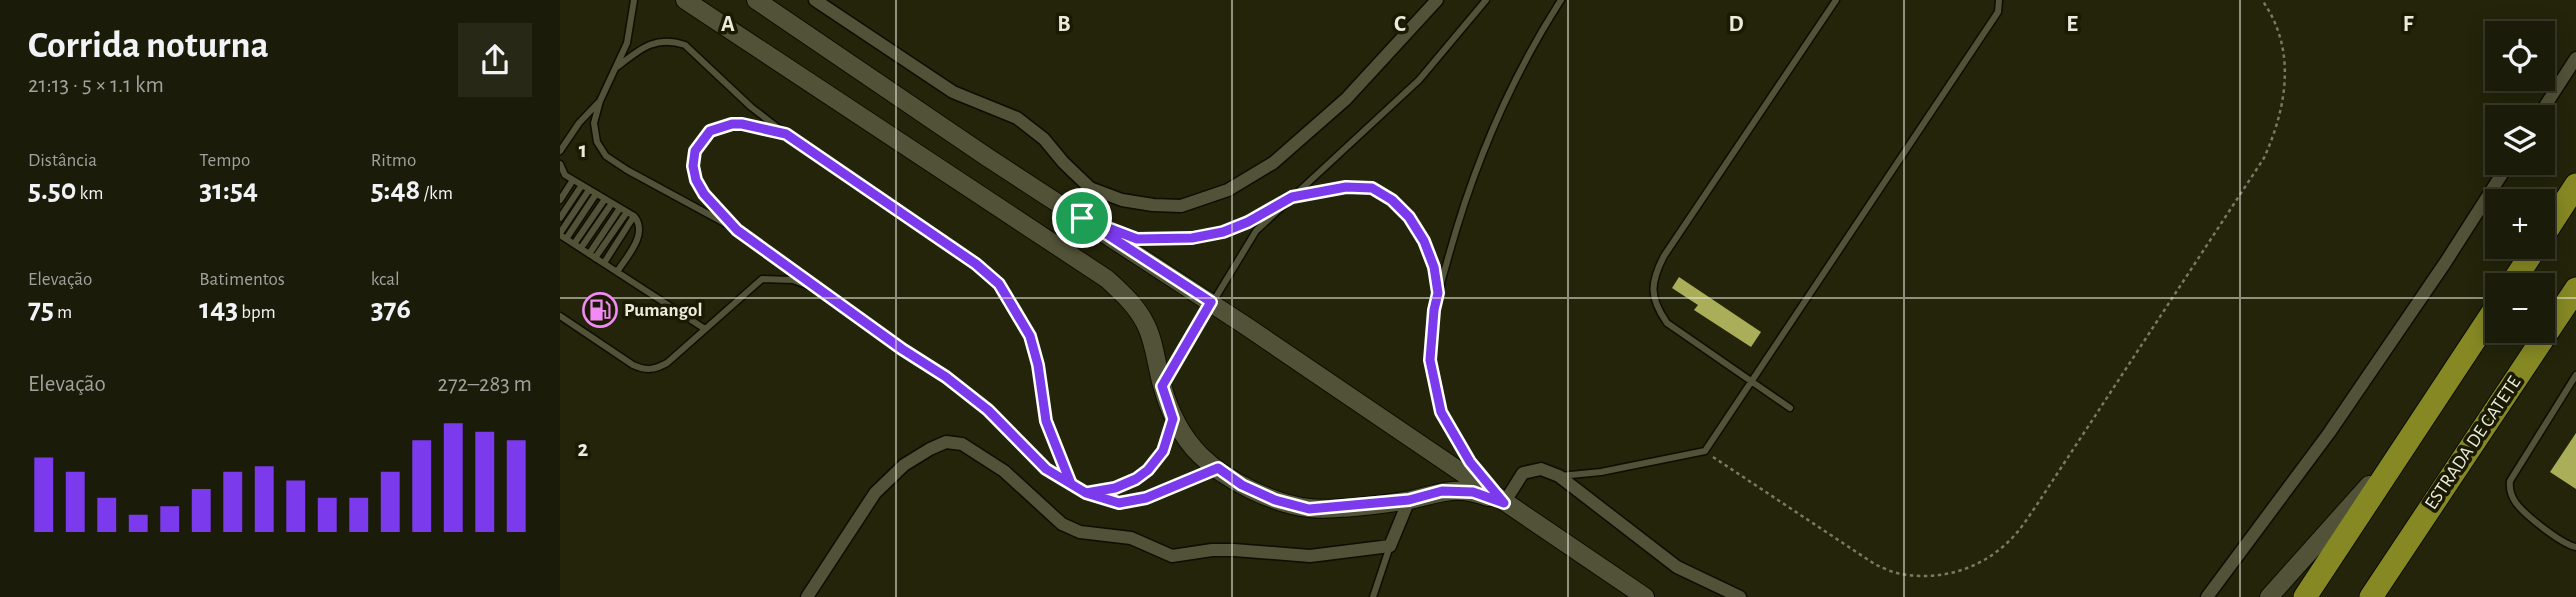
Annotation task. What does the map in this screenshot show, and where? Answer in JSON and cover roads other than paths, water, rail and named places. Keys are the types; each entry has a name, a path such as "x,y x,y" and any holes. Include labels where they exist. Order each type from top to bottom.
{"highway":[{"path":"2555,217 2576,185"},
{"name":"ESTRADA DE CATETE","path":"2371,597 2576,289"},
{"path":"2305,597 2485,324"}],"street":[{"path":"685,0 1107,279 1132,302 1145,323 1173,419 1183,436 1201,456 1242,485 1275,500 1309,509 1409,500 1442,491 1473,492 1504,503"},
{"path":"756,0 987,157 1211,302 1645,597"},
{"path":"815,0 953,92 1017,118 1044,139 1090,188 1122,200 1181,206 1228,190 1273,163 1346,99 1437,0"},
{"path":"2546,105 2576,58"},
{"path":"2207,597 2329,433 2501,175"},
{"path":"2269,597 2409,441"},
{"path":"807,597 875,493 904,465 946,442 962,444 1004,471 1062,524 1080,532 1131,538 1172,556 1212,550 1234,550 1310,556 1390,547 1409,500"},
{"path":"1504,503 1523,473 1541,470 1559,476 1677,568 1740,597"}],"lane":[{"path":"634,0 627,43 600,101 594,122 597,142 606,156 737,230 946,377 988,410 1046,469 1086,493 1119,503 1146,498 1218,468"},
{"path":"1162,386 1256,231 1419,80 1486,0"},
{"path":"1504,503 1470,462 1441,412 1430,360 1434,310 1461,209 1483,148 1537,37 1561,0"},
{"path":"1790,408 1667,323 1657,308 1652,289 1664,256 1836,0"},
{"path":"1559,476 1601,472 1705,451 1998,12 1999,0"},
{"path":"617,67 657,41 673,41 685,45 751,107 786,134 976,264 999,284 1030,336 1038,365 1046,421 1071,484"},
{"path":"560,149 579,122 600,101"},
{"path":"737,230 704,194 696,180 693,166 695,151 710,131 732,124 786,134"},
{"path":"560,164 565,175 634,216 640,226 639,237 617,272"},
{"path":"560,182 565,175"},
{"path":"560,200 573,180"},
{"path":"560,218 582,185"},
{"path":"1082,218 1137,239 1192,238 1223,232 1248,222 1292,197 1346,187 1372,188 1392,200 1409,217 1424,241 1434,267 1438,293"},
{"path":"562,236 589,190"},
{"path":"562,236 596,194"},
{"path":"578,246 608,201"},
{"path":"592,256 624,210"},
{"path":"604,263 634,216"},
{"path":"562,236 705,329"},
{"path":"560,316 642,369 651,370 667,363 762,279 793,280 820,290"},
{"path":"2576,375 2510,481 2509,488 2517,505 2564,543 2576,547"},
{"path":"1086,493 1115,488 1136,479 1148,470 1163,451 1173,419"},
{"path":"1373,597 1390,547"}],"place":[{"name":"Pumangol","path":"600,310"}]}
